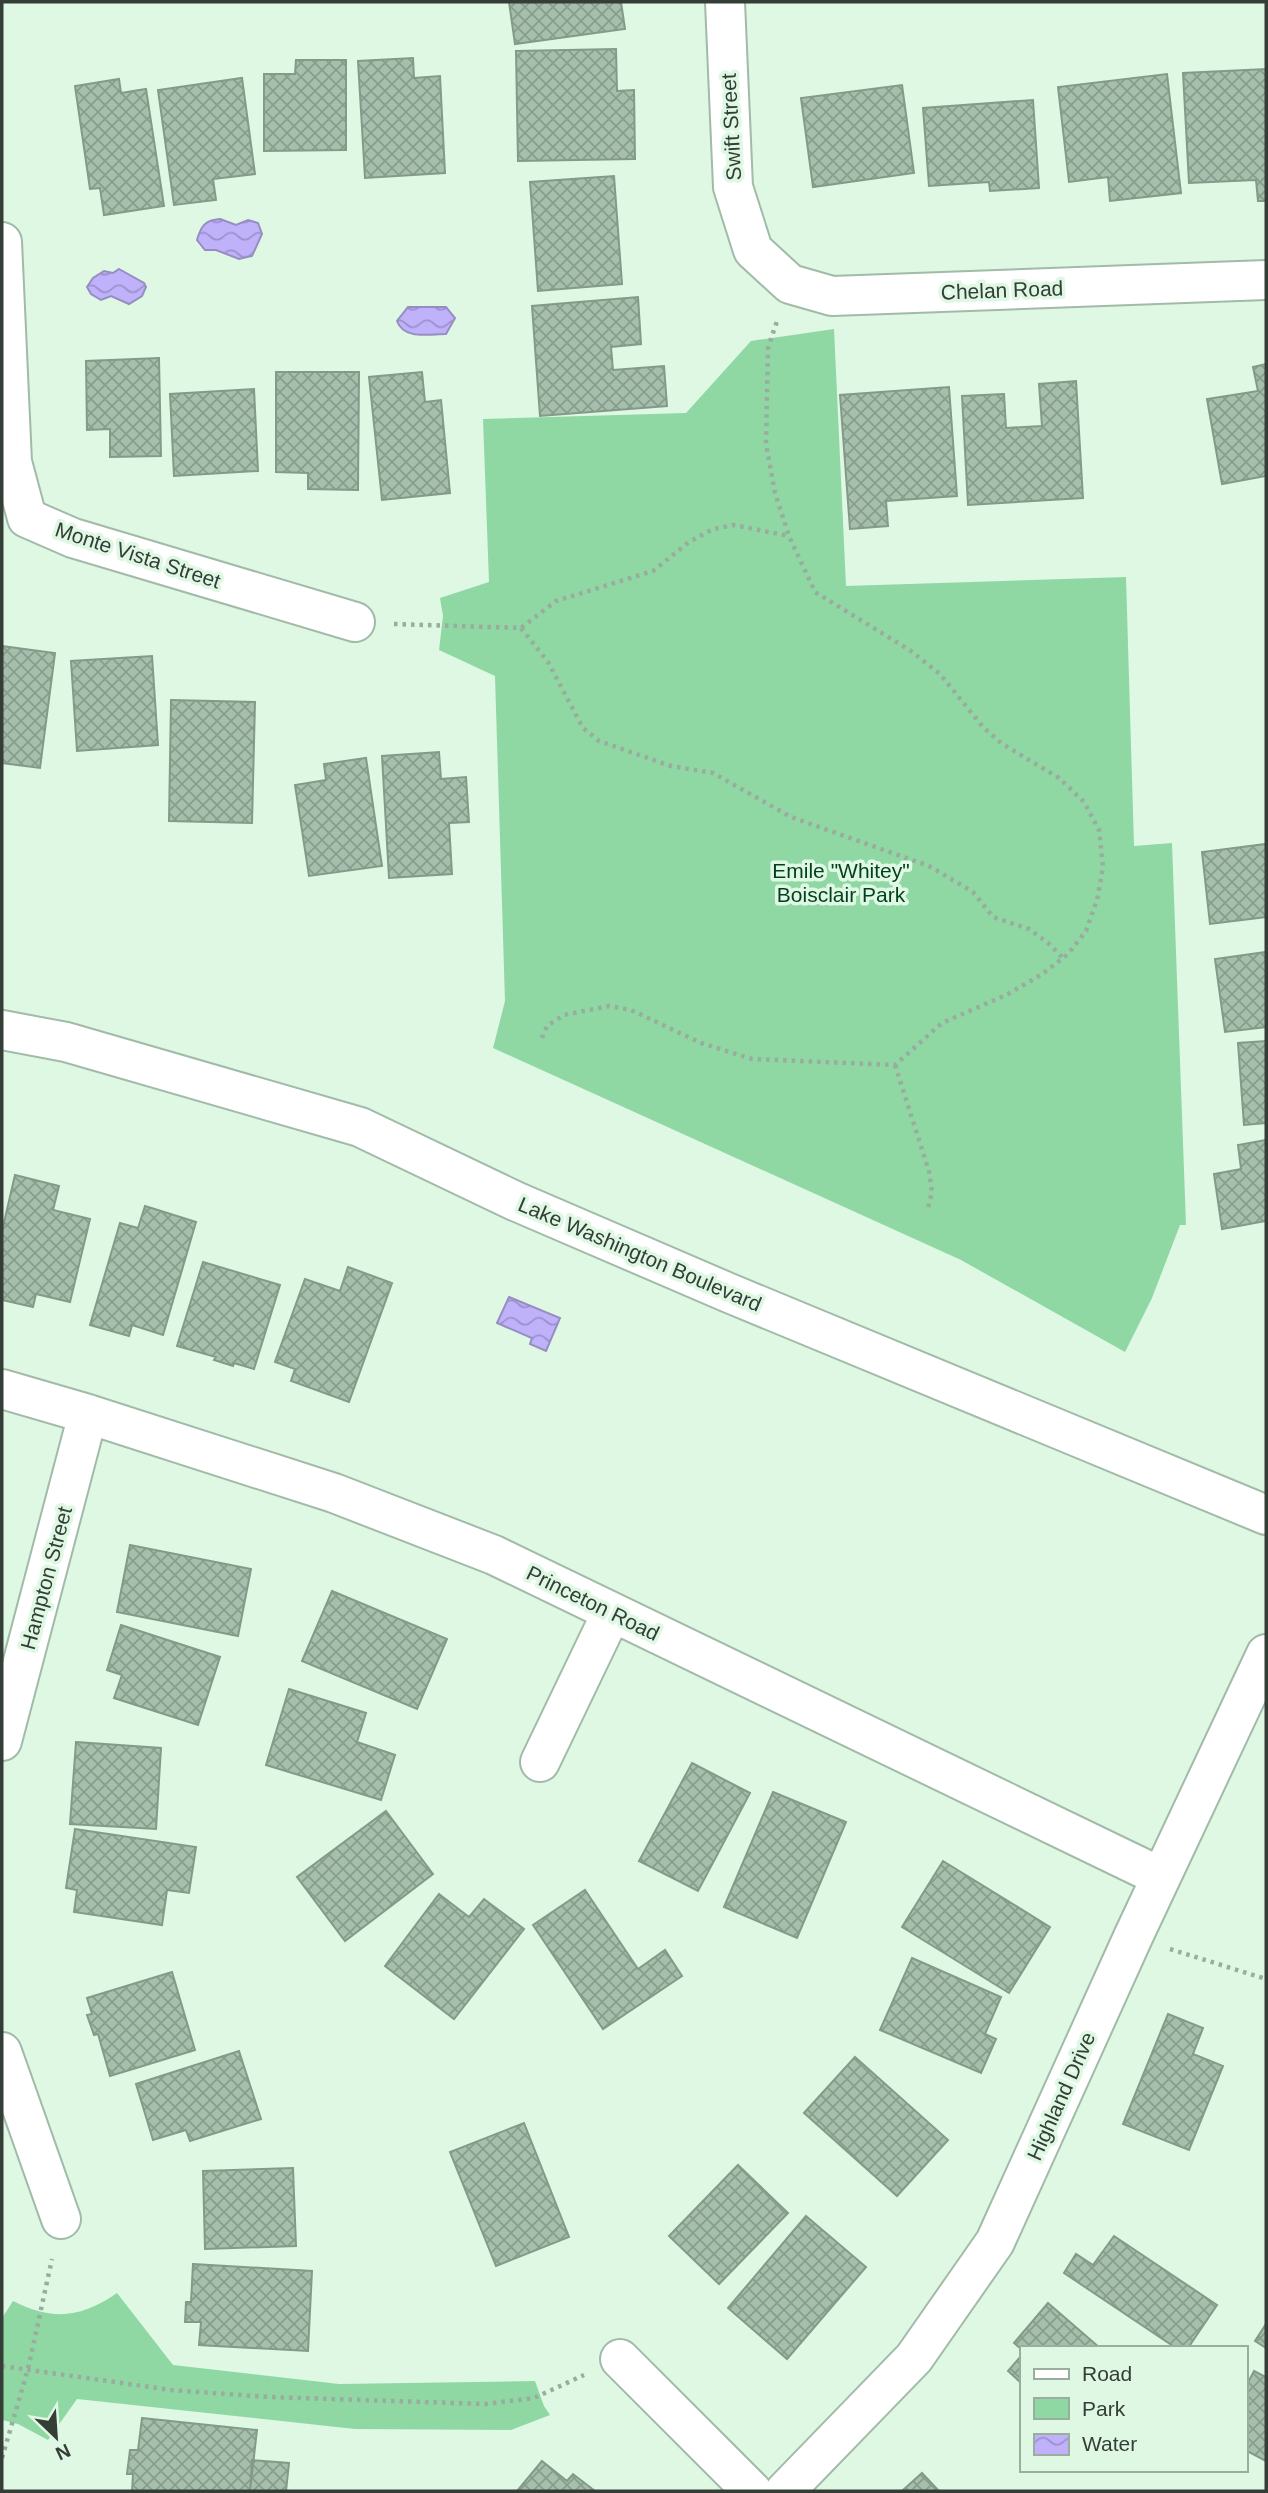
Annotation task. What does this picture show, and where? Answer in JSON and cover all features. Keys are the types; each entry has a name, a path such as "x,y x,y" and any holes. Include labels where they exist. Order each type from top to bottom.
{"street":[{"name":"Swift Street","path":"725,2 733,187 753,250"},
{"name":"Monte Vista Street","path":"2,242 12,462 27,518 73,538 355,622"},
{"name":"Chelan Road","path":"753,250 790,284 832,296 1266,280"},
{"name":"Lake Washington Boulevard","path":"2,1030 66,1042 360,1128 515,1201 717,1288 1266,1515"},
{"name":"Princeton Road","path":"2,1390 88,1414 334,1493 494,1555 1161,1877"},
{"name":"Hampton Street","path":"2,1741 88,1414"},
{"path":"540,1762 612,1612"},
{"name":"Highland Drive","path":"785,2491 914,2358 995,2242 1133,1937 1266,1654"},
{"path":"2,2052 61,2219"},
{"path":"620,2359 752,2491"}],"path":[{"path":"542,1038 547,1026 564,1015 609,1006 631,1010 701,1043 752,1059 895,1065 942,1023 1006,996 1063,958 1086,931 1097,900 1103,867 1098,830 1084,802 1059,778 1001,743 983,727 940,674 911,651 815,592 789,536 775,493 766,444 768,348 790,284"},
{"path":"355,622 521,628 555,601 653,570 689,542 713,529 734,525 789,536"},
{"path":"521,628 548,662 583,728 598,741 671,766 713,773 791,817 929,866 973,892 993,917 1029,929 1063,958"},
{"path":"895,1065 929,1171 932,1192 928,1208"},
{"path":"1133,1937 1266,1979"},
{"path":"2,2458 28,2370 61,2219"},
{"path":"2,2366 171,2390 269,2397 485,2404 534,2398 620,2359"}],"green space":[{"name":"Emile \"Whitey\" Boisclair Park","path":"834,329 846,586 1126,577 1134,846 1172,843 1186,1225 1180,1225 1152,1298 1125,1352 961,1260 493,1048 505,1001 495,676 439,650 443,616 440,598 489,582 483,419 686,413 751,341"},
{"path":"117,2293 173,2365 339,2384 535,2381 550,2415 511,2430 355,2429 77,2399 48,2440 18,2424 2,2420 2,2318 13,2301 41,2312 66,2314 91,2308"}],"water":[{"path":"220,219 236,225 248,220 258,223 262,234 252,256 239,259 216,250 205,250 197,240 200,231 207,222"},
{"path":"119,269 144,283 146,287 142,296 129,304 111,296 101,300 91,294 87,287 93,278 104,271 113,273"},
{"path":"408,307 446,307 455,318 446,334 411,333 400,327 397,321"},
{"path":"509,1297 560,1318 546,1351 530,1344 532,1338 497,1323"}],"building":[{"path":"509,2 621,2 625,29 515,44"},
{"path":"616,49 617,91 634,90 635,159 518,161 516,51"},
{"path":"413,58 414,78 440,76 445,173 365,178 358,61"},
{"path":"296,60 346,60 346,150 264,151 264,74 295,74"},
{"path":"1266,69 1266,201 1258,201 1256,180 1189,183 1183,73"},
{"path":"1167,74 1181,193 1110,201 1108,177 1069,182 1058,87"},
{"path":"242,78 255,174 213,179 216,200 174,205 158,90"},
{"path":"119,79 121,93 146,89 164,206 104,215 100,188 90,189 75,86"},
{"path":"902,85 914,173 813,187 801,98"},
{"path":"1033,100 1039,188 990,191 989,182 929,186 923,108"},
{"path":"614,176 622,284 538,291 530,182"},
{"path":"638,297 641,344 611,347 613,370 664,366 667,406 540,416 532,306"},
{"path":"159,358 161,456 110,457 110,429 87,430 86,361"},
{"path":"1266,364 1266,476 1222,484 1207,399 1258,391 1253,367"},
{"path":"276,372 359,372 358,490 308,489 308,473 276,472"},
{"path":"422,372 425,402 441,400 450,493 382,500 369,377"},
{"path":"1076,381 1083,498 968,505 962,396 1004,394 1006,428 1042,426 1039,384"},
{"path":"949,387 957,496 886,501 888,526 850,529 840,395"},
{"path":"254,389 258,471 174,476 170,394"},
{"path":"2,646 55,653 40,768 2,763"},
{"path":"152,656 158,745 77,751 71,661"},
{"path":"171,700 255,702 252,823 169,821"},
{"path":"439,752 441,779 466,777 469,822 449,823 452,874 389,878 382,756"},
{"path":"366,758 382,866 309,876 295,785 326,780 324,764"},
{"path":"1266,844 1266,917 1210,924 1202,852"},
{"path":"1266,952 1266,1027 1225,1032 1215,959"},
{"path":"1266,1041 1266,1123 1244,1125 1238,1043"},
{"path":"1266,1140 1266,1221 1222,1229 1214,1174 1241,1169 1238,1145"},
{"path":"15,1175 59,1186 53,1210 90,1219 70,1302 36,1294 33,1307 2,1300 2,1231"},
{"path":"145,1206 196,1222 163,1335 132,1325 129,1336 90,1325 120,1223 138,1228"},
{"path":"203,1262 280,1285 254,1369 234,1363 233,1366 214,1360 216,1357 177,1346"},
{"path":"348,1267 392,1283 349,1402 291,1381 295,1369 275,1362 305,1279 340,1291"},
{"path":"130,1545 251,1569 238,1636 117,1612"},
{"path":"332,1591 447,1639 417,1709 302,1661"},
{"path":"121,1625 220,1657 198,1725 114,1698 122,1675 107,1670"},
{"path":"289,1689 366,1713 357,1742 395,1755 381,1800 266,1765"},
{"path":"76,1742 161,1748 156,1829 70,1824"},
{"path":"692,1763 750,1793 698,1891 639,1861"},
{"path":"773,1792 846,1822 797,1938 724,1907"},
{"path":"386,1811 433,1874 345,1941 297,1877"},
{"path":"75,1829 196,1847 189,1893 167,1890 162,1925 74,1912 77,1890 66,1888"},
{"path":"943,1861 1050,1927 1009,1993 902,1927"},
{"path":"585,1890 638,1969 665,1950 682,1976 603,2029 533,1925"},
{"path":"439,1894 469,1917 484,1899 524,1929 454,2019 385,1966"},
{"path":"912,1958 1001,1997 985,2034 996,2039 981,2073 880,2030"},
{"path":"172,1972 195,2050 110,2076 98,2034 94,2035 87,2015 92,2014 87,1998"},
{"path":"1168,2014 1203,2028 1193,2054 1223,2066 1189,2150 1123,2124"},
{"path":"239,2051 261,2119 190,2141 186,2130 153,2140 136,2084"},
{"path":"855,2057 948,2140 897,2196 804,2113"},
{"path":"524,2123 569,2237 496,2266 450,2152"},
{"path":"738,2165 788,2213 719,2284 669,2236"},
{"path":"293,2168 296,2246 205,2249 203,2171"},
{"path":"806,2216 866,2267 787,2359 728,2308"},
{"path":"1114,2236 1217,2305 1189,2346 1173,2346 1064,2273 1076,2254 1093,2265"},
{"path":"193,2264 312,2271 308,2351 199,2345 201,2322 185,2322 186,2302 191,2302"},
{"path":"1048,2303 1098,2346 1020,2346 1020,2348 1014,2343"},
{"path":"1266,2324 1266,2348 1255,2341"},
{"path":"1020,2357 1020,2382 1008,2371"},
{"path":"1254,2371 1266,2377 1266,2461 1247,2451 1247,2384"},
{"path":"142,2418 257,2430 250,2491 132,2491 133,2474 127,2474 130,2450 138,2450"},
{"path":"252,2460 289,2463 286,2491 250,2491"},
{"path":"542,2461 567,2481 573,2474 595,2491 517,2491"},
{"path":"922,2473 939,2491 902,2491"}]}
